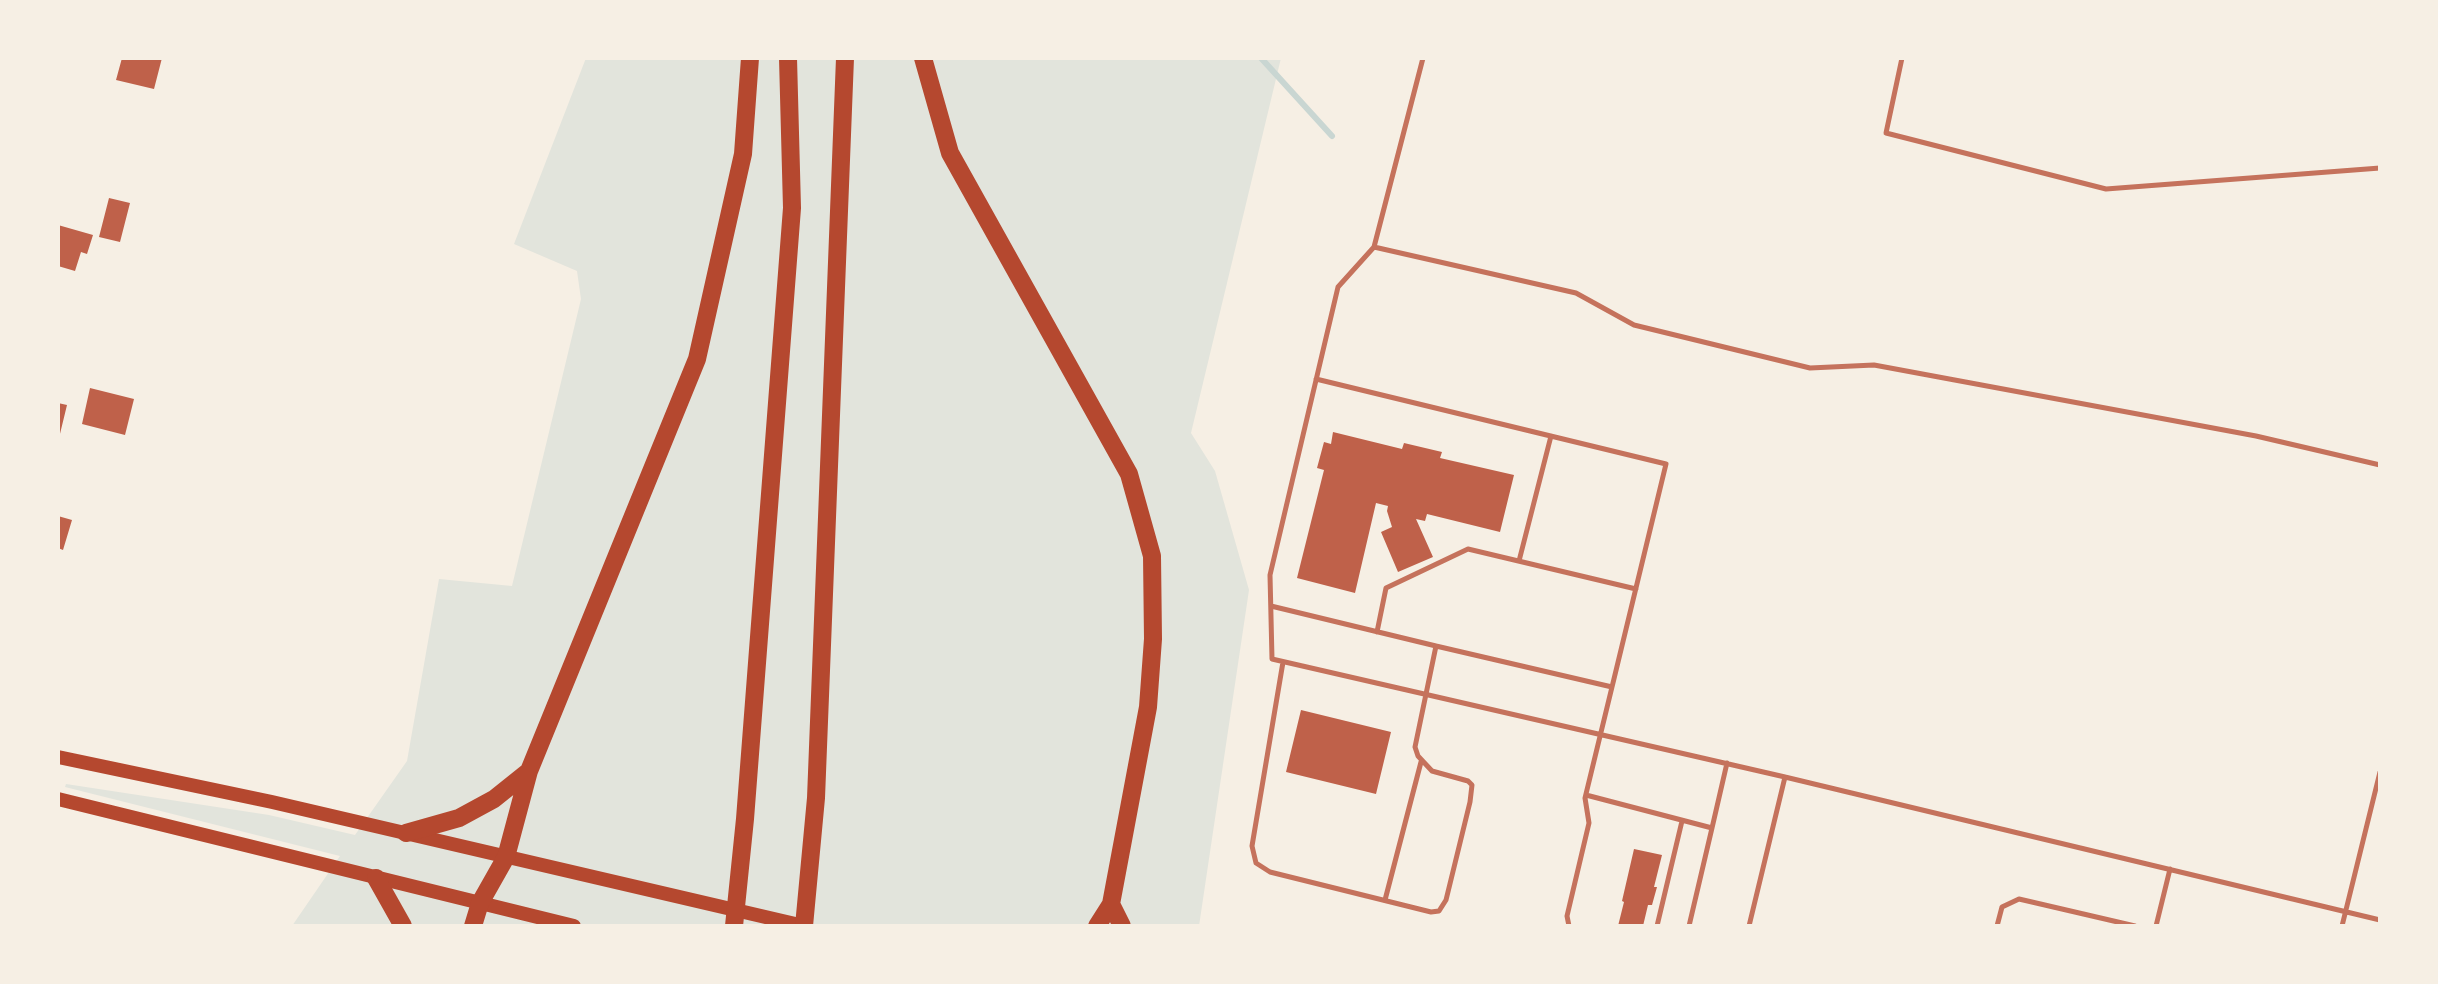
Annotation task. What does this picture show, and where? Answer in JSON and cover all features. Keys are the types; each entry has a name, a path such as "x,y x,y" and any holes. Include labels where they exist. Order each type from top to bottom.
{"highway":[{"path":"473,926 480,903 506,857 529,771 697,359 743,154 750,58"},
{"path":"734,926 792,208 788,58"},
{"path":"804,926 816,798 845,58"},
{"path":"923,58 950,153 1129,474 1152,556 1153,639 1148,707 1111,904 1097,926"},
{"path":"406,833 459,818 494,799 529,771"},
{"path":"376,878 403,926"},
{"path":"1111,904 1122,926"}],"main road":[{"path":"58,757 406,833 804,926"},
{"path":"58,799 574,926"}],"lane":[{"path":"1423,58 1374,247 1338,287 1270,575 1272,659 1727,763 2380,920"},
{"path":"1902,58 1886,133 2106,189 2380,168"},
{"path":"1374,247 1576,293 1634,325 1810,368 1874,365 2256,436 2380,465"},
{"path":"1316,379 1666,464 1586,795 1589,823 1567,916 1569,926"},
{"path":"1519,561 1551,436"},
{"path":"1377,632 1386,588 1468,549 1636,589"},
{"path":"1271,606 1612,687"},
{"path":"1283,662 1252,846 1256,863 1270,872 1431,912 1439,911 1446,900 1472,785 1468,781 1432,771 1415,747 1436,646"},
{"path":"1385,900 1422,761"},
{"path":"1689,926 1727,763"},
{"path":"2344,926 2380,772"},
{"path":"1749,926 1785,777"},
{"path":"1586,795 1712,828"},
{"path":"1657,926 1682,821"},
{"path":"2156,926 2170,869"},
{"path":"1997,926 2002,907 2019,899 2135,926"}],"shaded area":[{"path":"586,58 1281,58 1191,433 1215,471 1249,590 1199,926 292,926 340,856 65,787 66,784 269,815 355,835 407,761 439,579 512,586 581,299 577,271 514,244"}],"building":[{"path":"122,58 162,58 154,89 116,80"},
{"path":"109,198 130,203 120,242 99,237"},
{"path":"58,225 93,235 87,254 81,252 75,271 58,266"},
{"path":"90,388 134,399 125,435 82,424"},
{"path":"58,403 67,405 59,438 58,438"},
{"path":"1333,432 1402,449 1404,443 1442,452 1440,458 1514,475 1500,532 1427,514 1425,521 1416,519 1433,557 1398,572 1381,532 1392,527 1388,506 1376,503 1355,593 1297,578 1324,470 1317,468 1324,442 1331,444"},
{"path":"58,516 72,520 63,550 58,548"},
{"path":"1301,710 1391,732 1376,794 1286,772"},
{"path":"1634,849 1662,855 1654,887 1657,887 1643,926 1618,926 1622,901"}],"waterway":[{"path":"1261,58 1332,136"}]}
